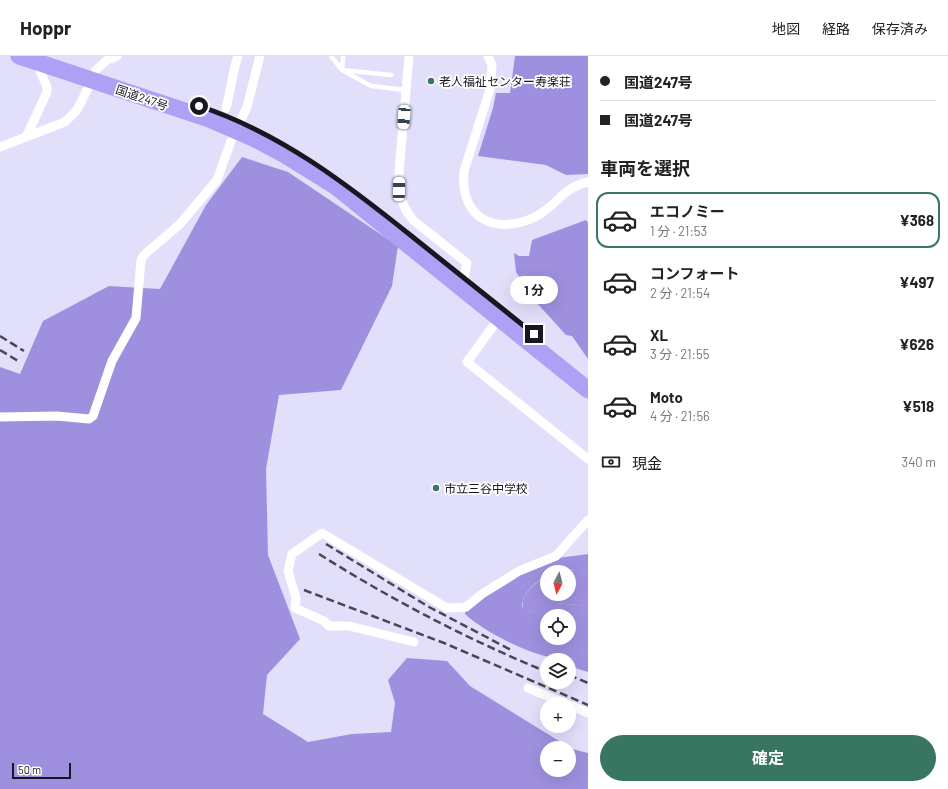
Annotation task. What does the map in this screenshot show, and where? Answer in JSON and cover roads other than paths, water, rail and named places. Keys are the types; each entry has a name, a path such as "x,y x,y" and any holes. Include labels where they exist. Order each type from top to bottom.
{"highway":[{"name":"国道247号","path":"19,56 94,75 214,111 239,121 292,149 347,184 588,378"},
{"name":"国道247号","path":"49,56 256,139 286,155 335,186 588,390"}],"street":[{"path":"0,147 27,135 66,122 77,110 94,75 108,58 117,56"},
{"path":"226,108 232,85 232,75 238,56"},
{"path":"0,417 57,416 89,419 94,416 112,361 136,318 141,260 144,254 180,224 217,180 231,141 247,107 260,56"},
{"path":"408,56 399,172 399,189 403,205 414,221 467,264 464,278"},
{"path":"488,56 492,65 490,89 464,171 463,185 465,198 470,208 480,218 491,222 502,224 516,222 534,217 546,210 574,185 588,182"},
{"path":"27,135 47,92 47,87 40,72"},
{"path":"500,318 467,362 588,459"},
{"path":"414,642 349,626 329,626 324,621 295,608 296,598 288,571 292,554 322,533 447,608 466,607 482,594 519,572 556,556 587,523"},
{"path":"528,688 550,697"},
{"path":"576,708 588,713"}],"lane":[{"path":"331,56 342,70 371,86 406,90"},
{"path":"342,70 343,56"},
{"path":"342,70 391,75"}],"railway":[{"path":"0,336 24,351"},
{"path":"0,350 18,361"},
{"path":"326,544 429,607 513,651"},
{"path":"319,554 346,571 430,618 540,669"},
{"path":"304,590 444,643 588,705"},
{"path":"576,678 588,683"}],"place":[{"name":"老人福祉センター寿楽荘","path":"431,81"},
{"name":"市立三谷中学校","path":"436,488"}]}
